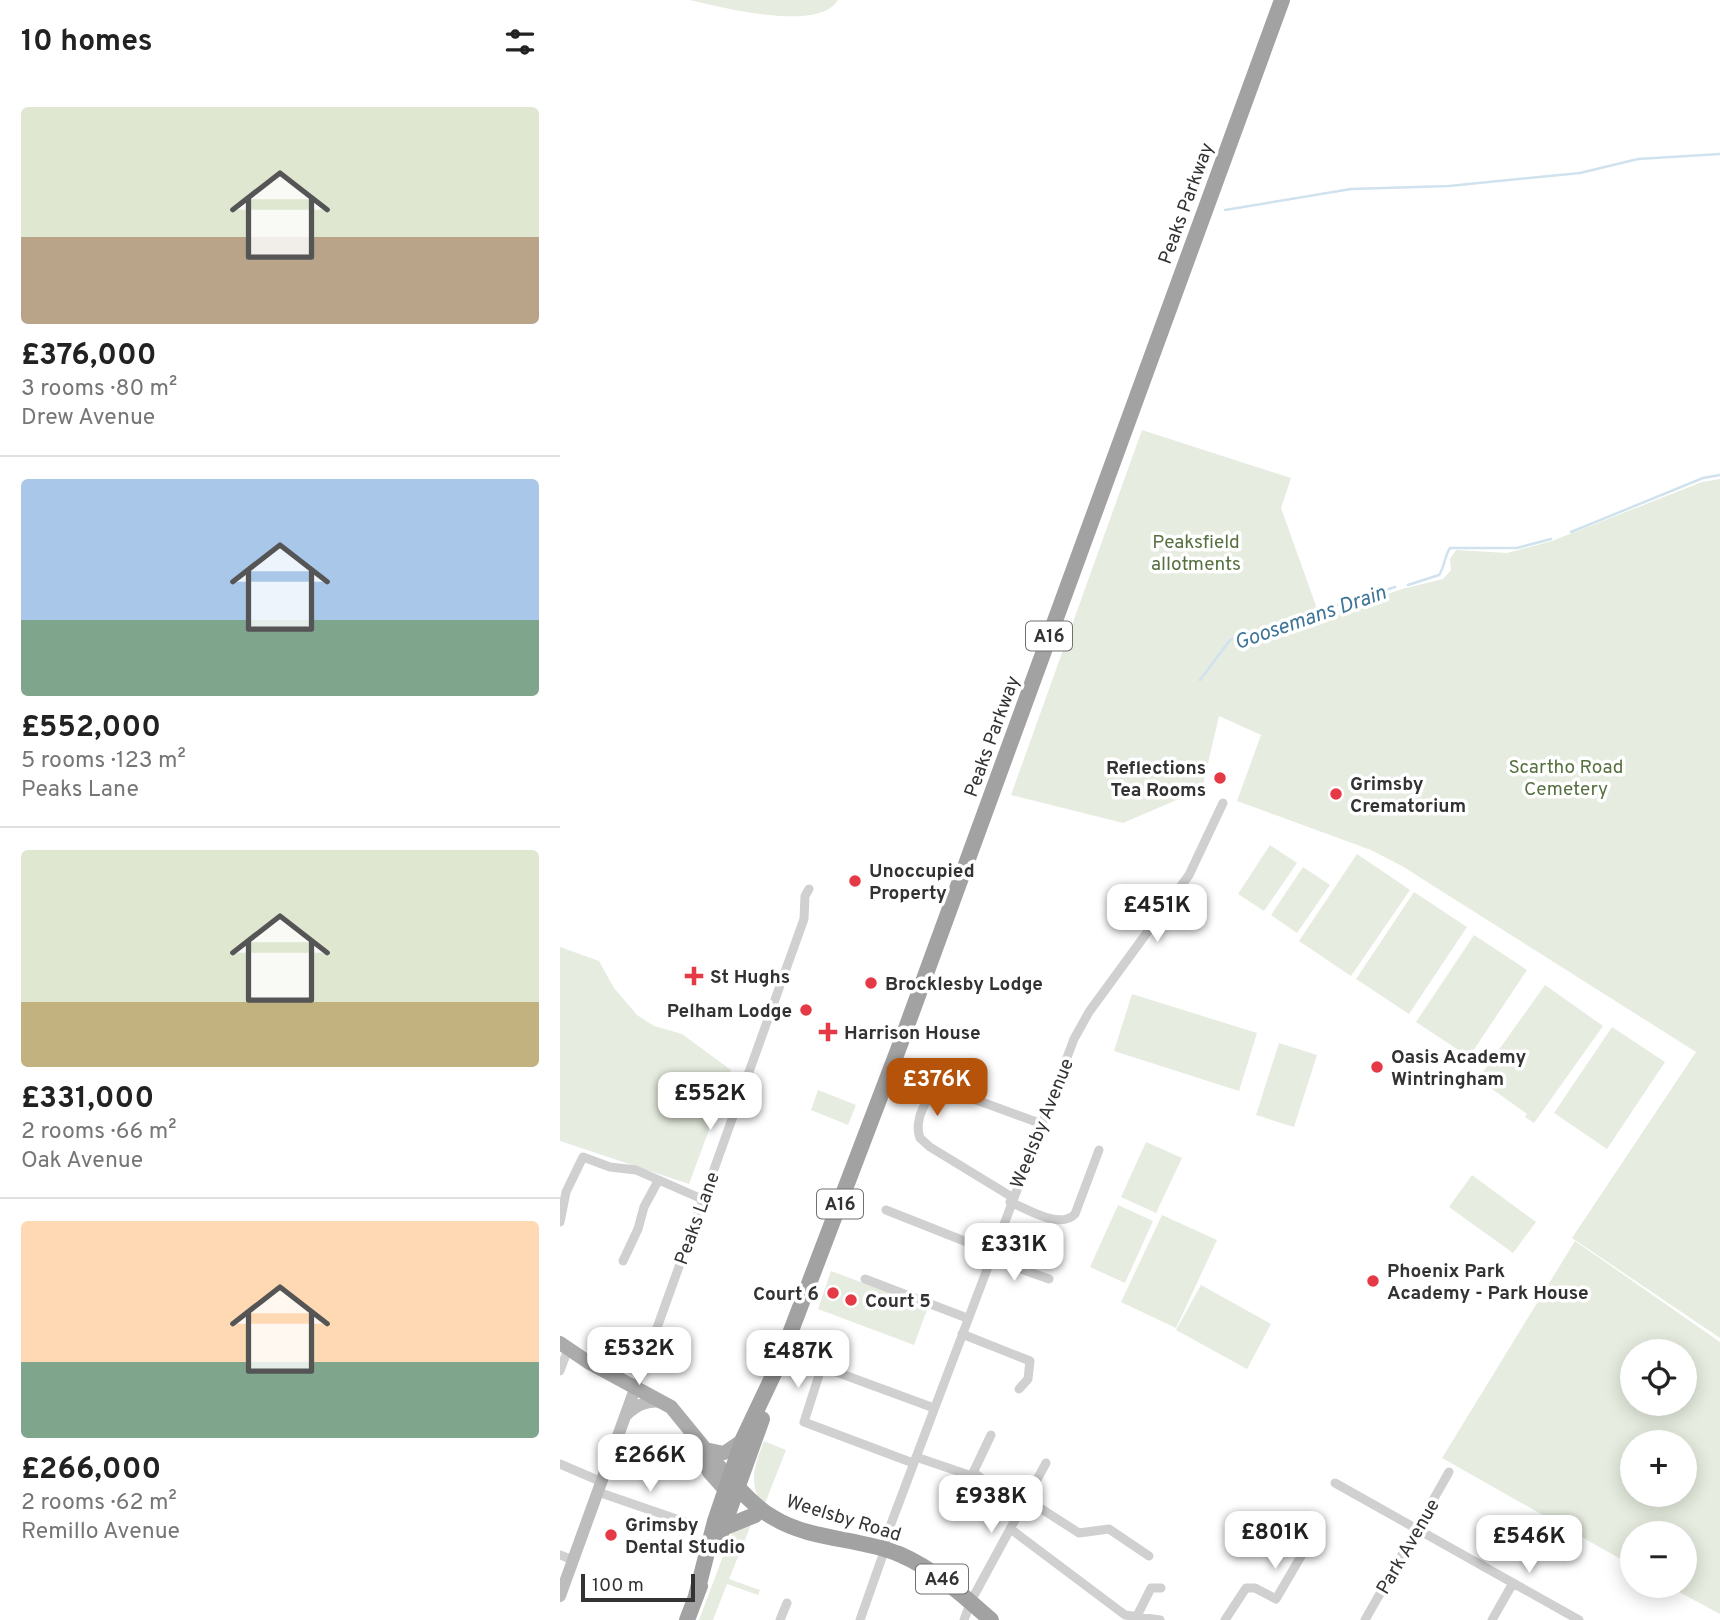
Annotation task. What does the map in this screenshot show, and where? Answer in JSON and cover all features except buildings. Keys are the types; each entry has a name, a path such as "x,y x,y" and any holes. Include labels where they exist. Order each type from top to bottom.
{"highway":[{"name":"Peaks Parkway","path":"696,1596 732,1489 999,778 1282,0"},
{"name":"Peaks Parkway","path":"687,1620 723,1528 743,1439 778,1365"},
{"name":"A46","path":"732,1489 755,1515 773,1518"},
{"name":"Weelsby Road","path":"732,1489 773,1518 885,1549 919,1564 971,1601 991,1620"},
{"path":"723,1528 755,1515"}],"main road":[{"name":"Weelsby Road","path":"564,1346 635,1389 664,1402 678,1414 700,1445 700,1456 732,1489"},
{"path":"560,1596 635,1389"},
{"path":"626,1415 636,1406 649,1401 664,1402"},
{"path":"700,1445 724,1453 743,1439"}],"street":[{"name":"Weelsby Avenue","path":"860,1620 885,1549 886,1536 990,1255 1074,1039 1089,1012 1189,875 1223,803"},
{"name":"Peaks Lane","path":"635,1389 804,919 805,896 809,889"},
{"path":"1042,1124 946,1089 936,1091 928,1097 918,1125 920,1138 930,1147 1011,1200 1057,1220 1068,1220 1075,1213 1099,1150"},
{"path":"560,1222 566,1192 583,1157 610,1167 636,1170 702,1199"},
{"path":"623,1261 639,1229 646,1201 658,1181"},
{"path":"886,1210 1049,1279"},
{"path":"865,1279 967,1318"},
{"path":"962,1334 1030,1361 1028,1379 1019,1389"},
{"path":"560,1371 564,1346"},
{"path":"934,1408 828,1369 820,1372 804,1422 915,1460 973,1475 1079,1533 1109,1529 1149,1556"},
{"path":"961,1498 991,1435"},
{"path":"964,1620 971,1601 1012,1530 1046,1462"},
{"path":"560,1464 600,1487 691,1524"},
{"name":"Park Avenue","path":"1365,1620 1449,1472"},
{"path":"1335,1483 1579,1620"},
{"path":"1226,1620 1240,1594 1251,1587 1276,1599 1317,1529"},
{"path":"1012,1530 1125,1615 1160,1620"},
{"path":"560,1555 573,1560"},
{"path":"1492,1620 1513,1583"},
{"path":"1137,1616 1151,1588 1161,1588"},
{"path":"780,1620 787,1603"}],"green space":[{"path":"690,0 838,0 827,10 811,15 791,16 745,12"},
{"path":"1142,430 1291,478 1281,508 1320,617 1402,589 1443,579 1451,570 1450,559 1456,550 1507,553 1552,541 1702,482 1720,479 1720,1338 1572,1238 1696,1052 1402,866 1371,850 1237,801 1261,735 1219,716 1202,789 1123,823 1011,795"},
{"path":"1270,845 1297,863 1264,911 1238,894"},
{"path":"1357,854 1410,890 1351,976 1299,941"},
{"path":"1303,867 1330,885 1297,933 1271,915"},
{"path":"1414,892 1467,927 1409,1014 1356,979"},
{"path":"1474,935 1527,970 1469,1057 1416,1022"},
{"path":"560,947 599,961 614,988 637,1015 654,1026 682,1034 731,1070 689,1184 560,1141"},
{"path":"1545,985 1603,1026 1534,1123 1525,1117 1527,1114 1478,1079"},
{"path":"1132,994 1257,1033 1239,1091 1114,1051"},
{"path":"1612,1027 1665,1062 1607,1149 1554,1113"},
{"path":"1279,1043 1317,1055 1294,1127 1256,1115"},
{"path":"818,1090 856,1105 848,1125 811,1110"},
{"path":"1146,1142 1182,1158 1156,1213 1121,1197"},
{"path":"1472,1175 1536,1222 1513,1253 1449,1207"},
{"path":"1118,1205 1153,1221 1125,1283 1090,1267"},
{"path":"1162,1215 1217,1240 1176,1328 1121,1302"},
{"path":"1575,1241 1720,1342 1720,1614 1690,1598 1697,1598 1697,1521 1620,1521 1620,1559 1442,1458"},
{"path":"831,1271 928,1307 914,1345 818,1309"},
{"path":"1201,1285 1271,1324 1247,1369 1176,1330"},
{"path":"764,1441 786,1450 764,1506 756,1490 754,1474"},
{"path":"751,1525 729,1579 760,1590 758,1595 727,1584 713,1620 699,1620 731,1535 735,1530"}],"waterway":[{"path":"1225,210 1351,189 1449,186 1580,173 1638,159 1720,154"},
{"name":"Goosemans Drain","path":"1571,532 1703,478 1720,475"},
{"name":"Goosemans Drain","path":"1408,585 1439,575 1450,548 1517,548 1551,539"},
{"name":"Goosemans Drain","path":"1200,680 1230,640 1395,587"}],"place":[{"name":"Reflections Tea Rooms","path":"1220,778"},
{"name":"Grimsby Crematorium","path":"1336,794"},
{"name":"Unoccupied Property","path":"855,881"},
{"name":"St Hughs","path":"694,976"},
{"name":"Brocklesby Lodge","path":"871,983"},
{"name":"Pelham Lodge","path":"806,1010"},
{"name":"Harrison House","path":"828,1032"},
{"name":"Oasis Academy Wintringham","path":"1377,1067"},
{"name":"Phoenix Park Academy - Park House","path":"1373,1281"},
{"name":"Court 6","path":"833,1293"},
{"name":"Court 5","path":"851,1300"},
{"name":"Grimsby Dental Studio","path":"611,1535"}],"park label":[{"name":"Peaksfield allotments","path":"1196,552"},
{"name":"Scartho Road Cemetery","path":"1566,777"}]}
